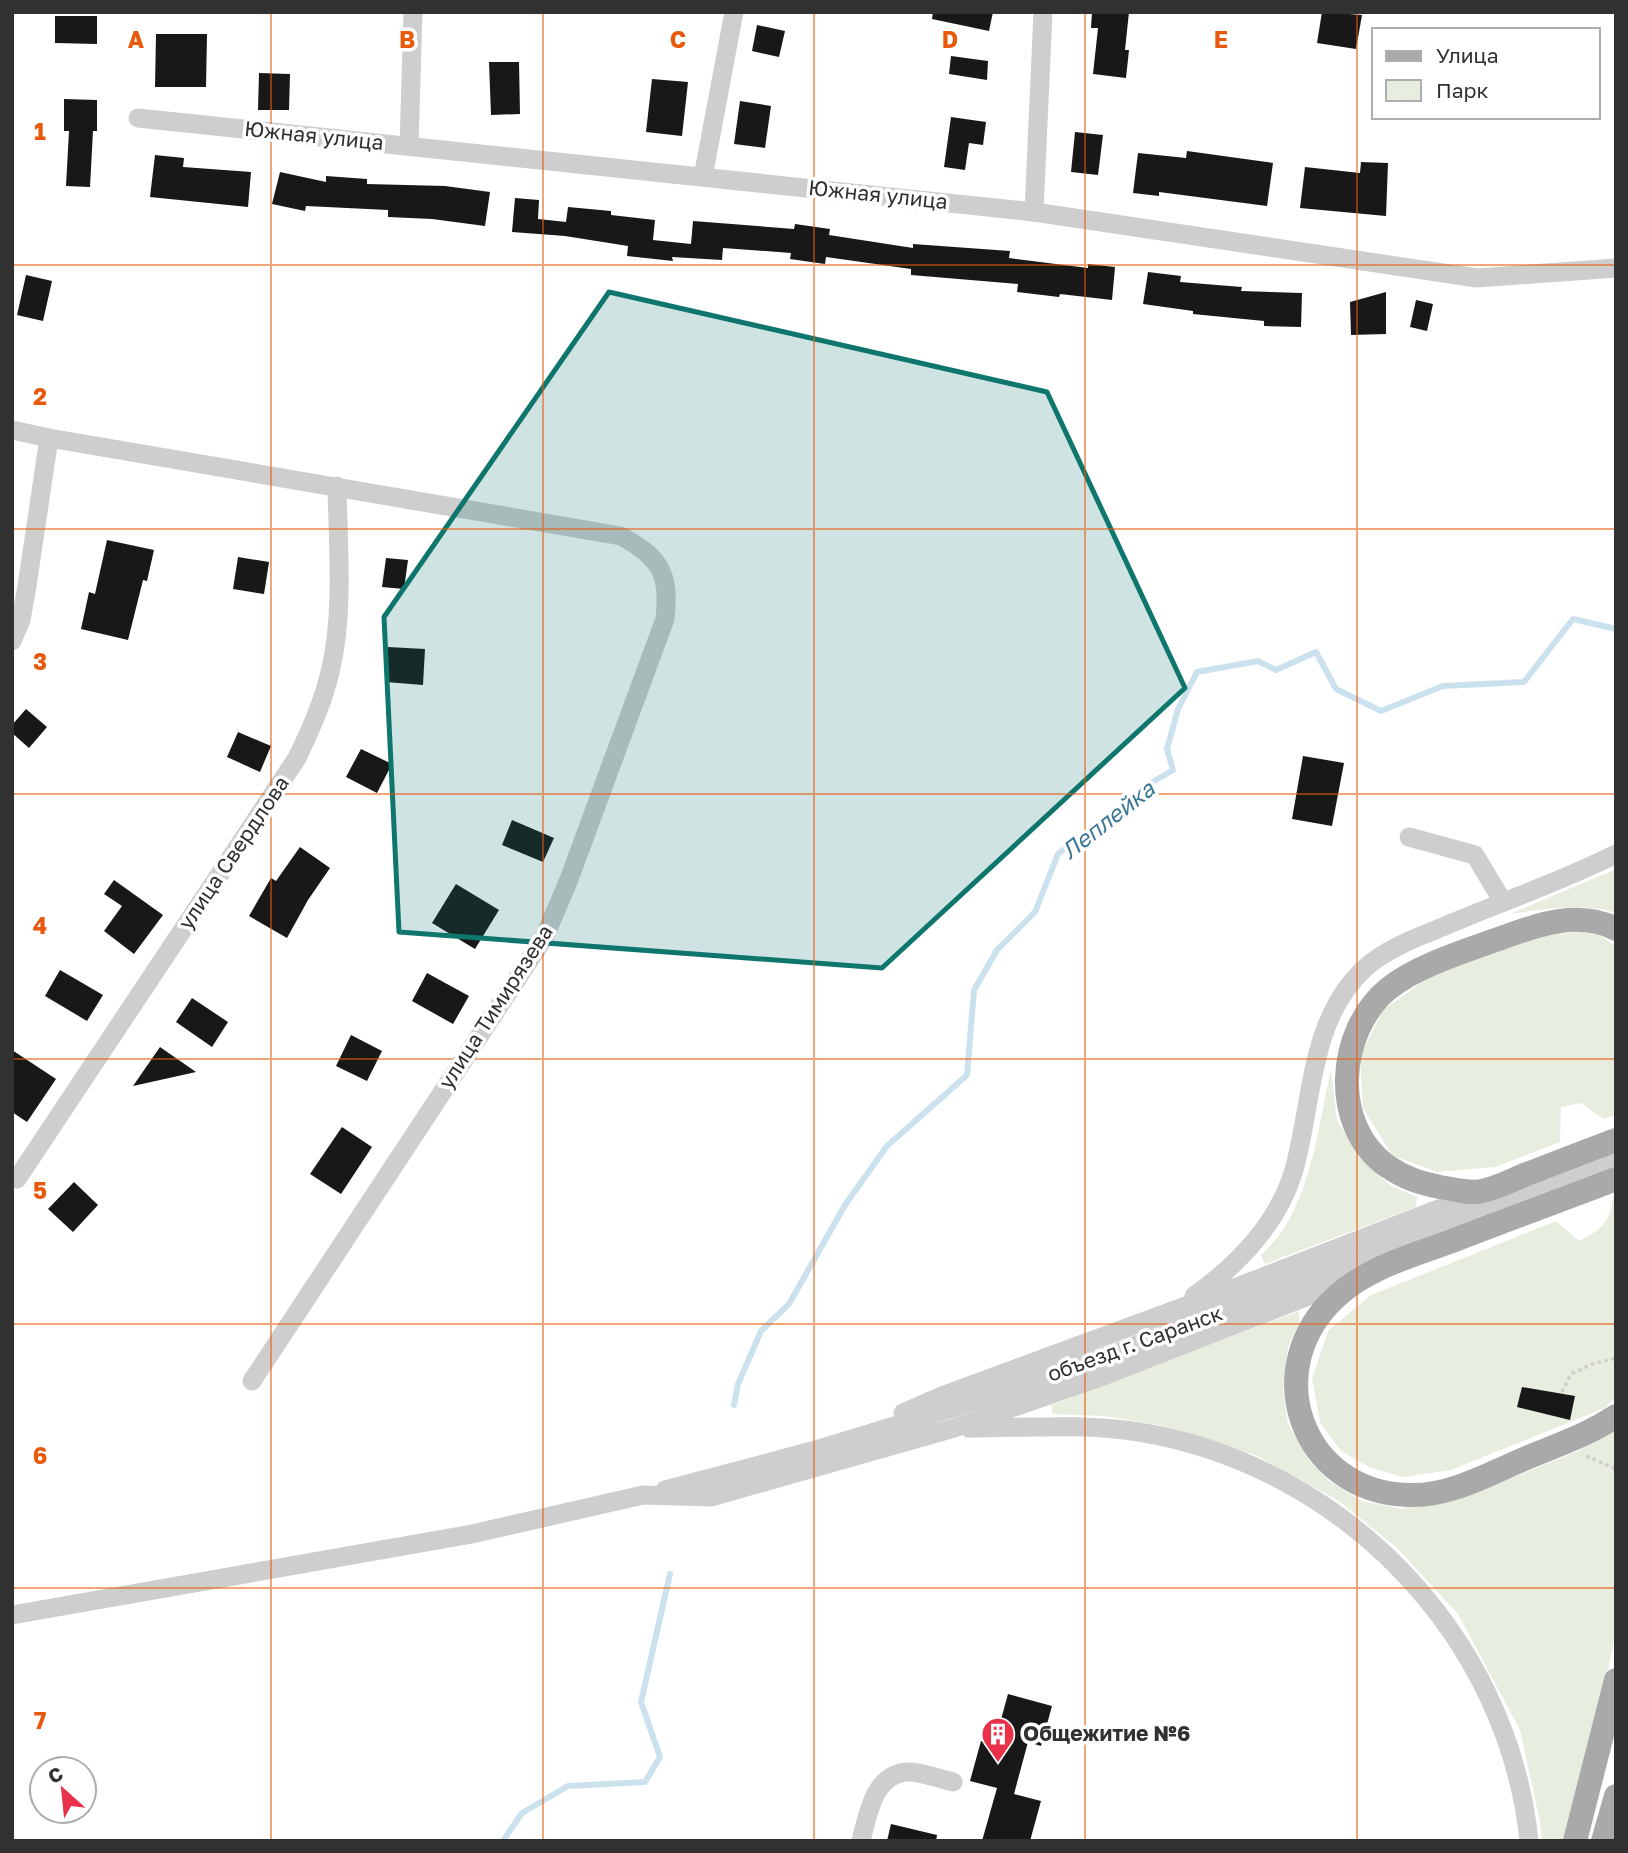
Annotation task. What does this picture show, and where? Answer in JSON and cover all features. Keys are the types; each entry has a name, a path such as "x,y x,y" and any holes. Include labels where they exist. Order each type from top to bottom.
{"main road":[{"path":"1616,929 1579,919 1539,924 1435,962 1388,989 1362,1021 1348,1054 1346,1084 1352,1115 1368,1146 1385,1165 1415,1182 1480,1192 1565,1179 1616,1179"},
{"path":"1616,1140 1565,1179 1373,1271 1337,1296 1314,1323 1299,1358 1294,1389 1300,1416 1311,1440 1326,1461 1348,1478 1374,1490 1409,1496 1444,1490 1581,1435 1616,1416"},
{"path":"1575,1841 1616,1680"},
{"path":"1603,1841 1616,1796"}],"street":[{"path":"409,146 413,12"},
{"path":"703,177 734,12"},
{"path":"1034,212 1043,12"},
{"name":"Южная улица","path":"138,118 1034,212 1477,278 1616,268"},
{"path":"12,430 337,486"},
{"path":"12,640 21,620 49,438"},
{"name":"улица Тимирязева","path":"252,1381 544,938 573,870 665,619 668,593 662,568 644,549 621,536 337,486"},
{"name":"улица Свердлова","path":"17,1179 297,758 317,717 331,667 338,621 337,486"},
{"path":"1409,837 1475,855 1503,902"},
{"path":"1173,1311 1223,1275 1251,1247 1271,1221 1293,1172 1317,1054 1326,1028 1335,1008 1355,979 1378,958 1396,948 1616,854"},
{"name":"объезд г. Саранск","path":"643,1495 829,1446 953,1408 1118,1352 1616,1159"},
{"path":"829,1446 942,1396 1173,1311 1480,1192"},
{"path":"12,1615 471,1534 643,1495 711,1497 954,1428 1106,1375 1373,1271"},
{"path":"954,1428 1080,1426 1139,1432 1185,1442 1260,1469 1298,1489 1340,1517 1383,1551 1414,1585 1444,1620 1470,1661 1502,1725 1517,1769 1530,1841"},
{"path":"861,1841 873,1797 888,1778 909,1772 953,1782"}],"path":[{"path":"1562,1392 1571,1374 1592,1364 1616,1358"}],"highlighted area":[{"path":"609,292 1047,392 1185,688 882,968 399,932 384,617"}],"green space":[{"path":"1616,869 1616,913 1577,907 1510,914"},
{"path":"1591,930 1616,946 1616,1115 1604,1119 1581,1103 1561,1107 1560,1142 1495,1167 1437,1172 1393,1156 1363,1108 1360,1056 1383,1010 1432,975 1537,937"},
{"path":"1331,1069 1337,1120 1358,1156 1391,1186 1417,1197 1416,1207 1265,1264 1261,1255 1283,1230 1308,1172"},
{"path":"1616,1195 1616,1397 1605,1408 1451,1470 1403,1477 1371,1468 1341,1451 1320,1422 1312,1378 1328,1331 1371,1295 1556,1221 1579,1241 1604,1224 1610,1213 1613,1196"},
{"path":"1299,1311 1299,1323 1288,1347 1283,1390 1288,1424 1310,1462 1329,1481 1362,1501 1403,1509 1475,1493 1578,1451 1616,1429 1616,1632 1606,1680 1563,1841 1542,1841 1520,1730 1458,1614 1397,1548 1339,1501 1255,1455 1159,1425 1104,1416 1053,1414 1051,1405"}],"building":[{"path":"933,12 993,12 989,31 932,19"},
{"path":"1092,12 1129,12 1125,50 1129,50 1126,78 1093,74 1098,28 1091,28"},
{"path":"1322,12 1362,15 1356,49 1317,43"},
{"path":"55,16 97,16 97,44 55,43"},
{"path":"757,25 785,31 779,57 752,51"},
{"path":"156,34 207,34 206,87 155,87"},
{"path":"951,56 988,61 987,80 949,74"},
{"path":"489,62 519,62 520,114 491,115"},
{"path":"259,73 290,74 289,110 258,110"},
{"path":"652,79 688,82 682,136 646,132"},
{"path":"64,99 97,100 97,131 93,131 90,187 66,186 69,131 64,131"},
{"path":"740,101 771,106 765,148 734,144"},
{"path":"951,117 986,122 983,145 969,143 965,170 944,167"},
{"path":"1075,132 1103,135 1098,175 1071,172"},
{"path":"1187,151 1273,163 1267,206 1159,192 1159,196 1133,193 1138,153 1186,158"},
{"path":"155,155 184,158 183,167 251,172 248,207 150,197"},
{"path":"1361,162 1388,163 1386,216 1300,208 1305,167 1360,173"},
{"path":"280,172 326,182 326,176 367,179 367,184 445,186 490,192 485,226 388,217 388,210 306,206 305,211 272,204"},
{"path":"515,198 539,200 538,219 566,222 568,207 611,211 611,215 655,220 653,240 691,244 693,221 794,229 795,224 830,229 829,235 913,248 913,244 1010,251 1009,258 1088,268 1088,264 1115,267 1112,300 1017,292 1018,284 911,275 911,269 826,257 825,264 790,259 791,253 723,248 722,260 672,257 673,261 627,256 628,246 565,236 512,232"},
{"path":"1148,272 1181,276 1180,282 1242,287 1241,291 1302,293 1301,327 1264,326 1264,321 1193,314 1193,311 1143,304"},
{"path":"26,275 52,281 43,321 17,315"},
{"path":"1386,292 1386,334 1351,335 1350,302"},
{"path":"1416,300 1433,304 1427,331 1410,327"},
{"path":"107,540 154,550 147,581 143,580 128,640 81,629 89,592 95,594"},
{"path":"238,557 269,562 264,594 233,589"},
{"path":"386,558 408,560 404,589 382,587"},
{"path":"388,647 425,649 423,685 386,682"},
{"path":"26,709 47,727 29,748 12,733 12,725"},
{"path":"238,732 271,746 260,772 227,757"},
{"path":"361,749 392,764 377,793 346,777"},
{"path":"1303,756 1344,763 1332,826 1292,819"},
{"path":"512,820 554,838 543,862 502,845"},
{"path":"300,847 330,868 287,938 249,916 271,878 276,881"},
{"path":"114,880 163,915 134,954 104,931 122,906 104,894"},
{"path":"456,884 499,910 475,949 432,923"},
{"path":"60,970 103,995 87,1021 45,996"},
{"path":"427,973 469,996 453,1024 412,1001"},
{"path":"192,998 228,1022 212,1047 176,1022"},
{"path":"351,1035 382,1051 367,1081 336,1066"},
{"path":"160,1047 196,1072 133,1086"},
{"path":"12,1050 56,1079 27,1122 12,1112"},
{"path":"342,1127 372,1147 341,1194 310,1174"},
{"path":"74,1182 98,1205 73,1232 48,1209"},
{"path":"1522,1387 1575,1396 1570,1420 1517,1407"},
{"name":"Общежитие №6","path":"1008,1694 1052,1706 1041,1746 1028,1742 1014,1794 1041,1801 1030,1841 982,1841 997,1788 970,1781 981,1741 994,1745"},
{"path":"891,1824 937,1835 936,1841 887,1841"}],"waterway":[{"name":"Леплейка","path":"734,1405 738,1384 761,1331 789,1304 845,1205 887,1146 967,1075 974,990 997,950 1035,912 1058,854 1149,784 1173,770 1167,749 1178,709 1197,672 1258,661 1276,670 1316,652 1336,689 1381,711 1443,686 1524,682 1573,619 1616,629"},
{"name":"Леплейка","path":"503,1841 522,1813 568,1786 645,1782 660,1757 641,1702 670,1574"}],"place":[{"name":"Общежитие №6","path":"998,1764"}]}
